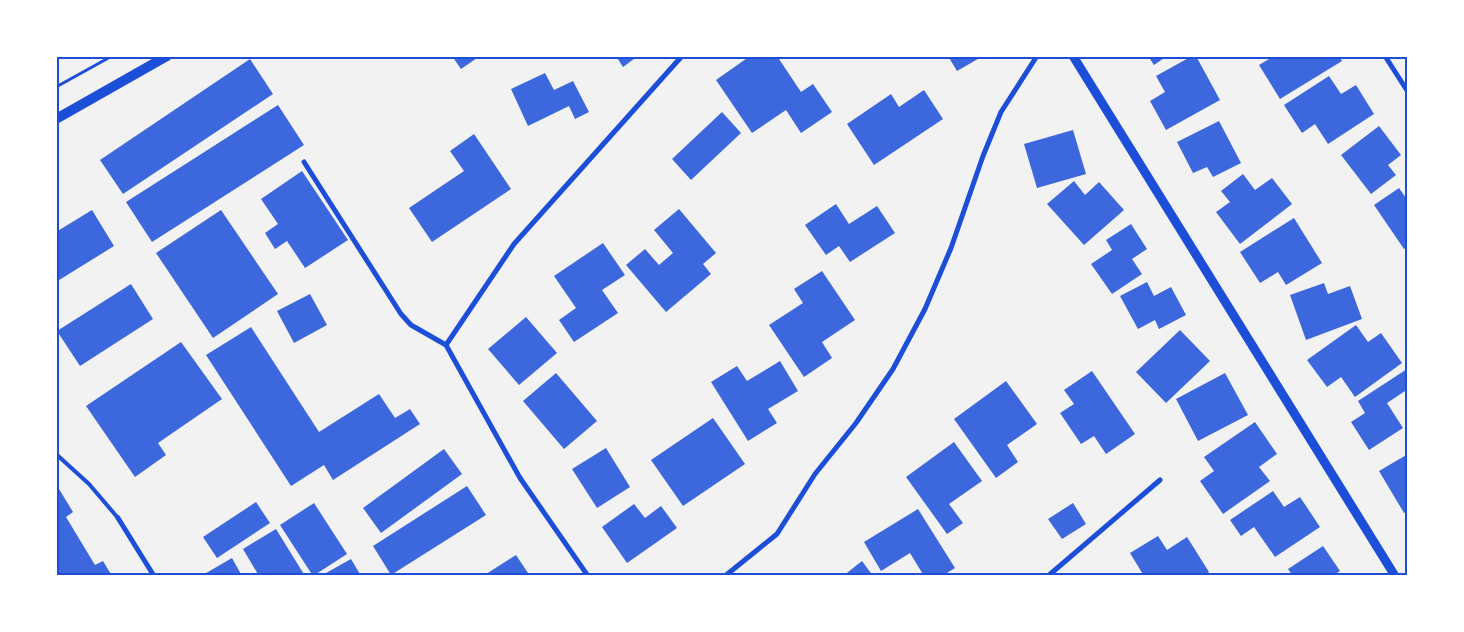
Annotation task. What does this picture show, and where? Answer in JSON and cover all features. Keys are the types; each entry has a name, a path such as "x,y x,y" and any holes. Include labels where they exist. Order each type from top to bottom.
{"main road":[{"path":"56,119 167,56"}],"street":[{"path":"446,346 514,244 682,56"},
{"path":"725,576 777,534 816,474 856,423 893,369 925,309 951,248 983,156 1001,112 1037,56"},
{"path":"1073,56 1395,576"},
{"path":"1385,56 1408,92"},
{"path":"304,162 401,314 411,325 446,346 520,478 588,576"},
{"path":"1048,576 1160,480"},
{"path":"118,518 154,576"}],"lane":[{"path":"56,454 89,484 118,518"}],"path":[{"path":"56,58 60,56"},
{"path":"56,87 112,56"}],"building":[{"path":"452,56 480,56 461,69"},
{"path":"616,56 638,56 623,67"},
{"path":"750,56 777,56 801,92 813,84 832,112 801,133 786,110 752,133 716,80"},
{"path":"948,56 983,56 957,71"},
{"path":"1148,56 1167,56 1154,65"},
{"path":"1192,56 1196,56 1220,100 1166,130 1150,101 1165,92 1156,76"},
{"path":"1274,56 1339,56 1342,61 1280,99 1259,65"},
{"path":"250,59 273,94 123,194 100,160"},
{"path":"545,73 554,90 573,81 589,112 575,119 569,106 528,126 511,89"},
{"path":"1329,76 1341,94 1356,85 1374,114 1328,144 1315,124 1302,133 1284,105"},
{"path":"924,90 943,119 874,165 847,124 891,94 899,107"},
{"path":"278,105 304,145 152,242 126,202"},
{"path":"722,112 741,133 691,180 672,159"},
{"path":"1219,121 1241,163 1213,177 1207,167 1193,173 1177,142"},
{"path":"1379,126 1401,155 1388,165 1396,175 1371,194 1341,155"},
{"path":"1073,130 1086,174 1037,188 1024,144"},
{"path":"474,134 511,189 432,242 409,208 464,171 450,151"},
{"path":"302,171 348,240 305,268 287,241 275,249 265,233 278,224 261,199"},
{"path":"1243,174 1255,190 1272,178 1292,204 1240,244 1216,212 1230,202 1221,191"},
{"path":"1074,181 1085,195 1099,182 1124,210 1084,245 1047,204"},
{"path":"1399,188 1408,201 1408,246 1404,249 1374,205"},
{"path":"836,204 849,224 877,206 895,233 850,262 839,246 826,255 805,225"},
{"path":"679,209 716,253 703,264 711,274 666,312 626,265 645,249 659,265 673,253 654,230"},
{"path":"92,210 114,246 56,282 56,232"},
{"path":"221,210 278,294 213,338 156,253"},
{"path":"1294,218 1322,263 1286,285 1278,272 1260,283 1240,252"},
{"path":"1131,224 1147,249 1132,259 1142,274 1112,294 1091,264 1112,250 1106,240"},
{"path":"603,243 625,275 602,290 618,313 574,342 559,320 576,308 554,276"},
{"path":"822,271 855,320 822,342 832,358 804,377 769,325 803,303 794,289"},
{"path":"1147,282 1154,296 1171,287 1186,315 1159,329 1155,320 1138,329 1120,296"},
{"path":"1324,283 1328,294 1350,286 1362,319 1306,340 1290,295"},
{"path":"131,284 153,319 80,366 57,331"},
{"path":"310,294 327,325 294,343 277,311"},
{"path":"526,317 557,353 519,385 488,349"},
{"path":"1356,325 1368,342 1381,333 1402,363 1355,397 1341,377 1327,387 1307,360"},
{"path":"251,327 319,432 379,394 395,418 410,409 420,424 333,480 324,465 291,486 206,355"},
{"path":"1180,330 1210,361 1166,403 1136,372"},
{"path":"181,342 222,399 158,443 166,455 135,477 86,406"},
{"path":"780,361 798,391 768,409 777,423 748,441 711,382 737,366 747,381"},
{"path":"1407,369 1408,389 1387,403 1403,428 1369,450 1351,422 1365,413 1358,401"},
{"path":"1092,371 1135,434 1106,454 1094,436 1081,444 1060,413 1074,404 1064,390"},
{"path":"556,373 597,421 564,449 523,401"},
{"path":"1225,373 1248,415 1198,441 1176,399"},
{"path":"1006,381 1037,424 1007,445 1018,462 996,478 954,419"},
{"path":"713,418 745,464 683,506 651,460"},
{"path":"1255,422 1277,454 1259,467 1270,481 1223,514 1200,481 1214,471 1204,457"},
{"path":"954,442 982,481 949,504 963,523 947,534 906,477"},
{"path":"606,448 630,487 597,508 572,469"},
{"path":"444,449 462,474 381,533 363,508"},
{"path":"1408,454 1408,510 1404,513 1379,471"},
{"path":"56,484 73,512 66,517 95,565 103,561 112,576 56,576"},
{"path":"467,486 486,515 391,575 373,546"},
{"path":"1273,491 1284,507 1300,497 1320,527 1275,557 1254,527 1241,536 1230,520"},
{"path":"256,502 270,523 217,558 203,537"},
{"path":"314,503 347,554 313,576 280,525"},
{"path":"1073,503 1086,524 1062,539 1048,519"},
{"path":"634,504 645,518 661,506 677,528 627,563 602,527"},
{"path":"918,509 955,568 942,576 924,576 910,553 881,571 864,542"},
{"path":"276,529 305,576 259,576 243,549"},
{"path":"1158,536 1167,550 1187,537 1209,572 1204,576 1144,576 1130,553"},
{"path":"1323,546 1340,571 1332,576 1293,576 1288,569"},
{"path":"516,555 530,576 483,576"},
{"path":"232,558 242,576 201,576"},
{"path":"351,559 361,576 328,576 326,573"},
{"path":"862,561 873,576 843,576"}]}
